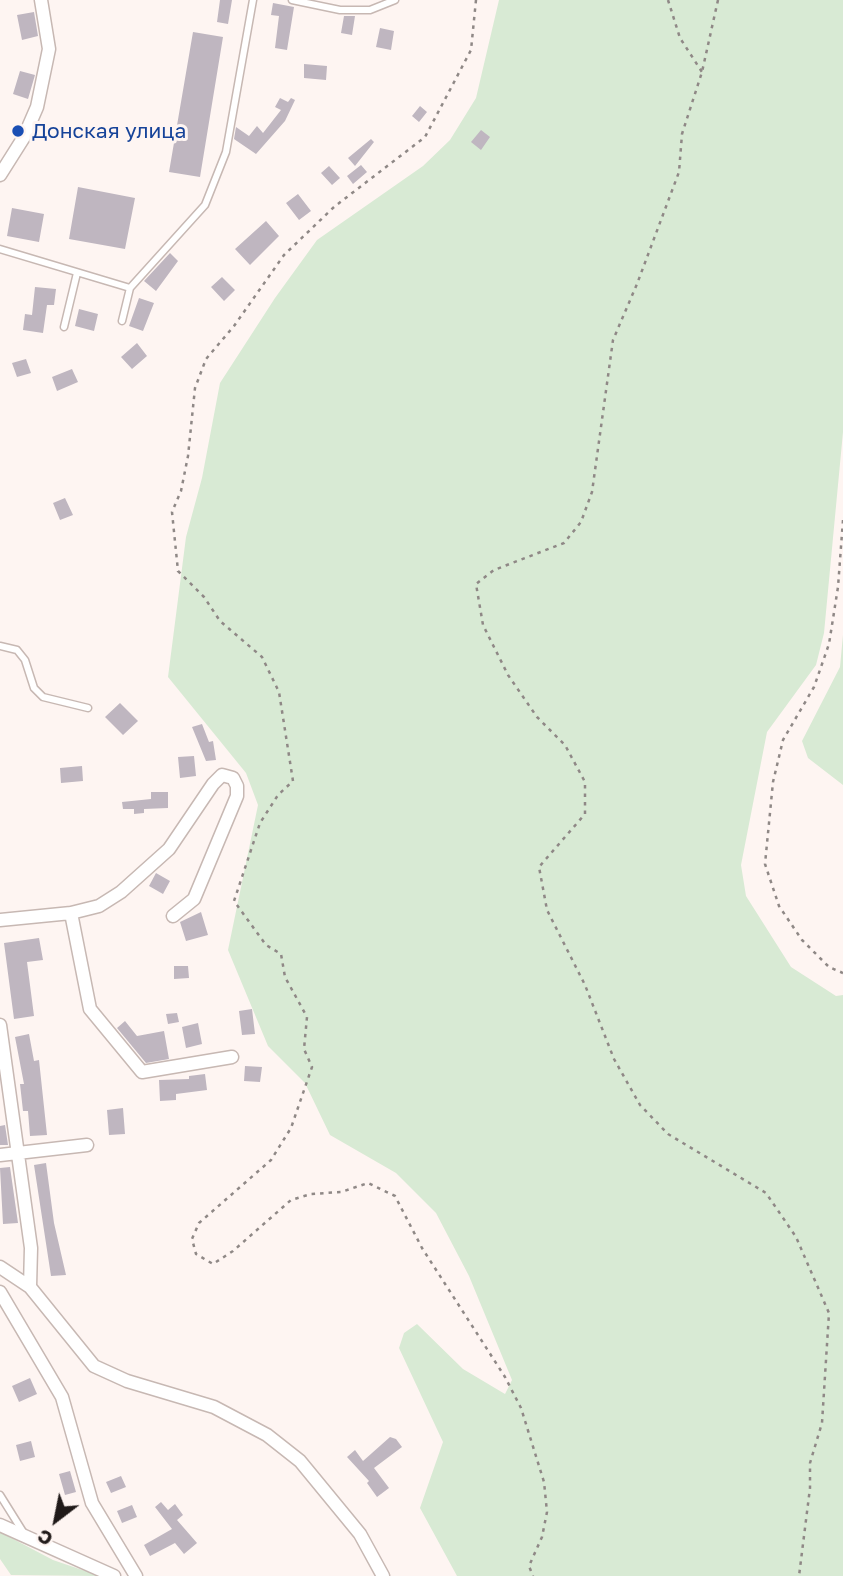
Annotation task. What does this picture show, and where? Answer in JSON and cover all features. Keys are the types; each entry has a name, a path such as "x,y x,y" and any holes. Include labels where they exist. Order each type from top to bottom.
{"street":[{"path":"0,175 24,137 37,107 49,49 40,0"},
{"path":"0,920 71,913 99,906 121,892 169,849 222,775 233,778 237,786 237,796 194,898 173,916"},
{"path":"71,913 90,1009 142,1072 232,1057"},
{"path":"0,1025 31,1248 30,1287"},
{"path":"0,1155 87,1145"},
{"path":"0,1267 30,1287 94,1366 128,1381 214,1407 267,1435 300,1461 360,1534 383,1576"},
{"path":"0,1292 62,1398 92,1503 136,1576"},
{"path":"0,1525 114,1576"}],"lane":[{"path":"122,321 130,288 205,205 226,152 253,0"},
{"path":"292,0 341,9 370,10 396,0"},
{"path":"341,9 343,0"},
{"path":"0,249 130,288"},
{"path":"64,327 77,273"},
{"path":"0,646 17,650 25,660 34,688 43,697 88,708"},
{"path":"0,1495 28,1539"}],"path":[{"path":"476,0 471,50 425,137 403,157 342,200 284,255 234,326 206,359 195,388 188,456 181,491 172,512 178,571 204,597 220,621 262,657 279,692 293,781 278,795 260,823 234,901 266,945 281,954 285,977 307,1017 304,1049 312,1067 290,1128 271,1160 199,1223 192,1239 196,1254 213,1264 233,1251 291,1200 311,1194 341,1192 368,1183 395,1196 417,1240 505,1377 521,1408 544,1482 547,1511 542,1537 529,1566 533,1576"},
{"path":"668,0 680,38 702,72"},
{"path":"718,0 702,72 682,134 679,172 612,340 592,492 581,522 564,543 494,570 476,584 483,625 508,675 537,717 565,745 585,782 585,814 539,867 547,911 585,985 614,1059 640,1105 668,1134 766,1194 796,1237 829,1313 822,1423 810,1464 810,1488 799,1576"},
{"path":"843,520 838,587 829,644 814,687 783,740 773,782 765,864 779,905 802,940 829,967 843,973"}],"green space":[{"path":"499,0 843,0 843,432 824,633 816,665 767,732 741,865 746,896 791,967 836,996 843,995 843,1576 457,1576 420,1508 443,1442 399,1348 404,1333 417,1324 463,1369 505,1394 512,1380 469,1276 436,1213 396,1173 330,1135 305,1083 268,1046 228,950 258,805 246,773 168,677 186,537 202,478 220,383 275,298 317,240 423,166 450,140 476,98"},
{"path":"843,635 843,785 808,758 802,741 840,667"},
{"path":"0,1532 53,1560 100,1576 11,1575 0,1559"}],"building":[{"path":"220,0 232,0 228,24 217,22"},
{"path":"273,3 294,7 287,50 275,48 279,16 271,15"},
{"path":"34,12 38,36 22,40 17,15"},
{"path":"344,16 355,16 352,35 341,33"},
{"path":"380,28 394,31 391,50 376,47"},
{"path":"193,32 223,37 200,177 169,172"},
{"path":"304,64 327,66 326,80 304,78"},
{"path":"20,71 35,75 28,99 13,94"},
{"path":"280,98 288,102 291,98 295,100 285,121 256,154 234,139 236,127 249,136 257,126 263,133 281,110 275,107"},
{"path":"420,106 427,112 419,122 412,116"},
{"path":"481,130 490,137 481,150 471,142"},
{"path":"371,139 374,142 355,166 348,158"},
{"path":"361,165 367,172 353,184 347,176"},
{"path":"329,166 340,178 332,185 321,173"},
{"path":"78,187 135,198 125,249 69,239"},
{"path":"298,194 311,211 299,220 286,203"},
{"path":"12,208 44,214 39,242 7,236"},
{"path":"266,221 279,236 250,265 235,249"},
{"path":"170,253 178,261 156,291 144,281"},
{"path":"222,277 235,290 224,301 211,287"},
{"path":"35,287 56,289 54,305 47,305 43,333 23,330 25,314 32,315"},
{"path":"139,298 154,303 143,331 129,326"},
{"path":"79,309 98,314 94,331 75,326"},
{"path":"137,343 147,356 132,369 121,357"},
{"path":"26,359 31,373 17,377 12,363"},
{"path":"72,369 78,382 57,391 52,377"},
{"path":"65,498 73,515 60,520 53,503"},
{"path":"120,703 138,721 123,735 105,717"},
{"path":"202,724 209,742 213,741 216,760 206,761 192,727"},
{"path":"194,756 196,776 180,778 178,757"},
{"path":"82,766 83,781 61,783 60,768"},
{"path":"151,792 168,792 168,808 144,809 144,813 134,814 134,809 123,809 122,802 151,799"},
{"path":"156,873 170,881 163,894 149,886"},
{"path":"201,912 208,935 186,941 180,922"},
{"path":"39,938 43,960 27,962 34,1016 14,1019 4,943"},
{"path":"174,966 188,966 189,978 174,979"},
{"path":"252,1009 255,1034 242,1035 239,1011"},
{"path":"177,1013 179,1022 168,1024 166,1014"},
{"path":"125,1021 137,1036 164,1031 169,1059 146,1063 117,1028"},
{"path":"198,1023 202,1044 186,1048 182,1027"},
{"path":"29,1034 34,1061 39,1060 47,1135 30,1136 28,1111 23,1111 20,1084 24,1084 15,1037"},
{"path":"245,1066 262,1067 260,1082 244,1081"},
{"path":"205,1074 207,1090 176,1094 176,1100 160,1101 159,1080 189,1079 189,1076"},
{"path":"123,1108 125,1134 109,1135 107,1110"},
{"path":"5,1125 8,1145 0,1145 0,1126"},
{"path":"46,1163 54,1223 66,1275 51,1276 34,1165"},
{"path":"10,1167 18,1223 3,1224 0,1168"},
{"path":"30,1378 37,1394 19,1402 12,1386"},
{"path":"390,1437 396,1439 402,1447 374,1468 389,1488 377,1497 367,1483 369,1481 347,1457 355,1450 363,1461"},
{"path":"31,1441 35,1457 20,1461 16,1445"},
{"path":"70,1471 76,1492 65,1495 59,1474"},
{"path":"121,1476 126,1487 111,1493 106,1482"},
{"path":"161,1502 168,1510 175,1504 183,1515 177,1520 197,1543 184,1554 175,1543 150,1556 144,1545 172,1529 155,1507"},
{"path":"132,1505 137,1517 122,1523 117,1511"}],"place":[{"name":"Донская улица","path":"18,131"}]}
